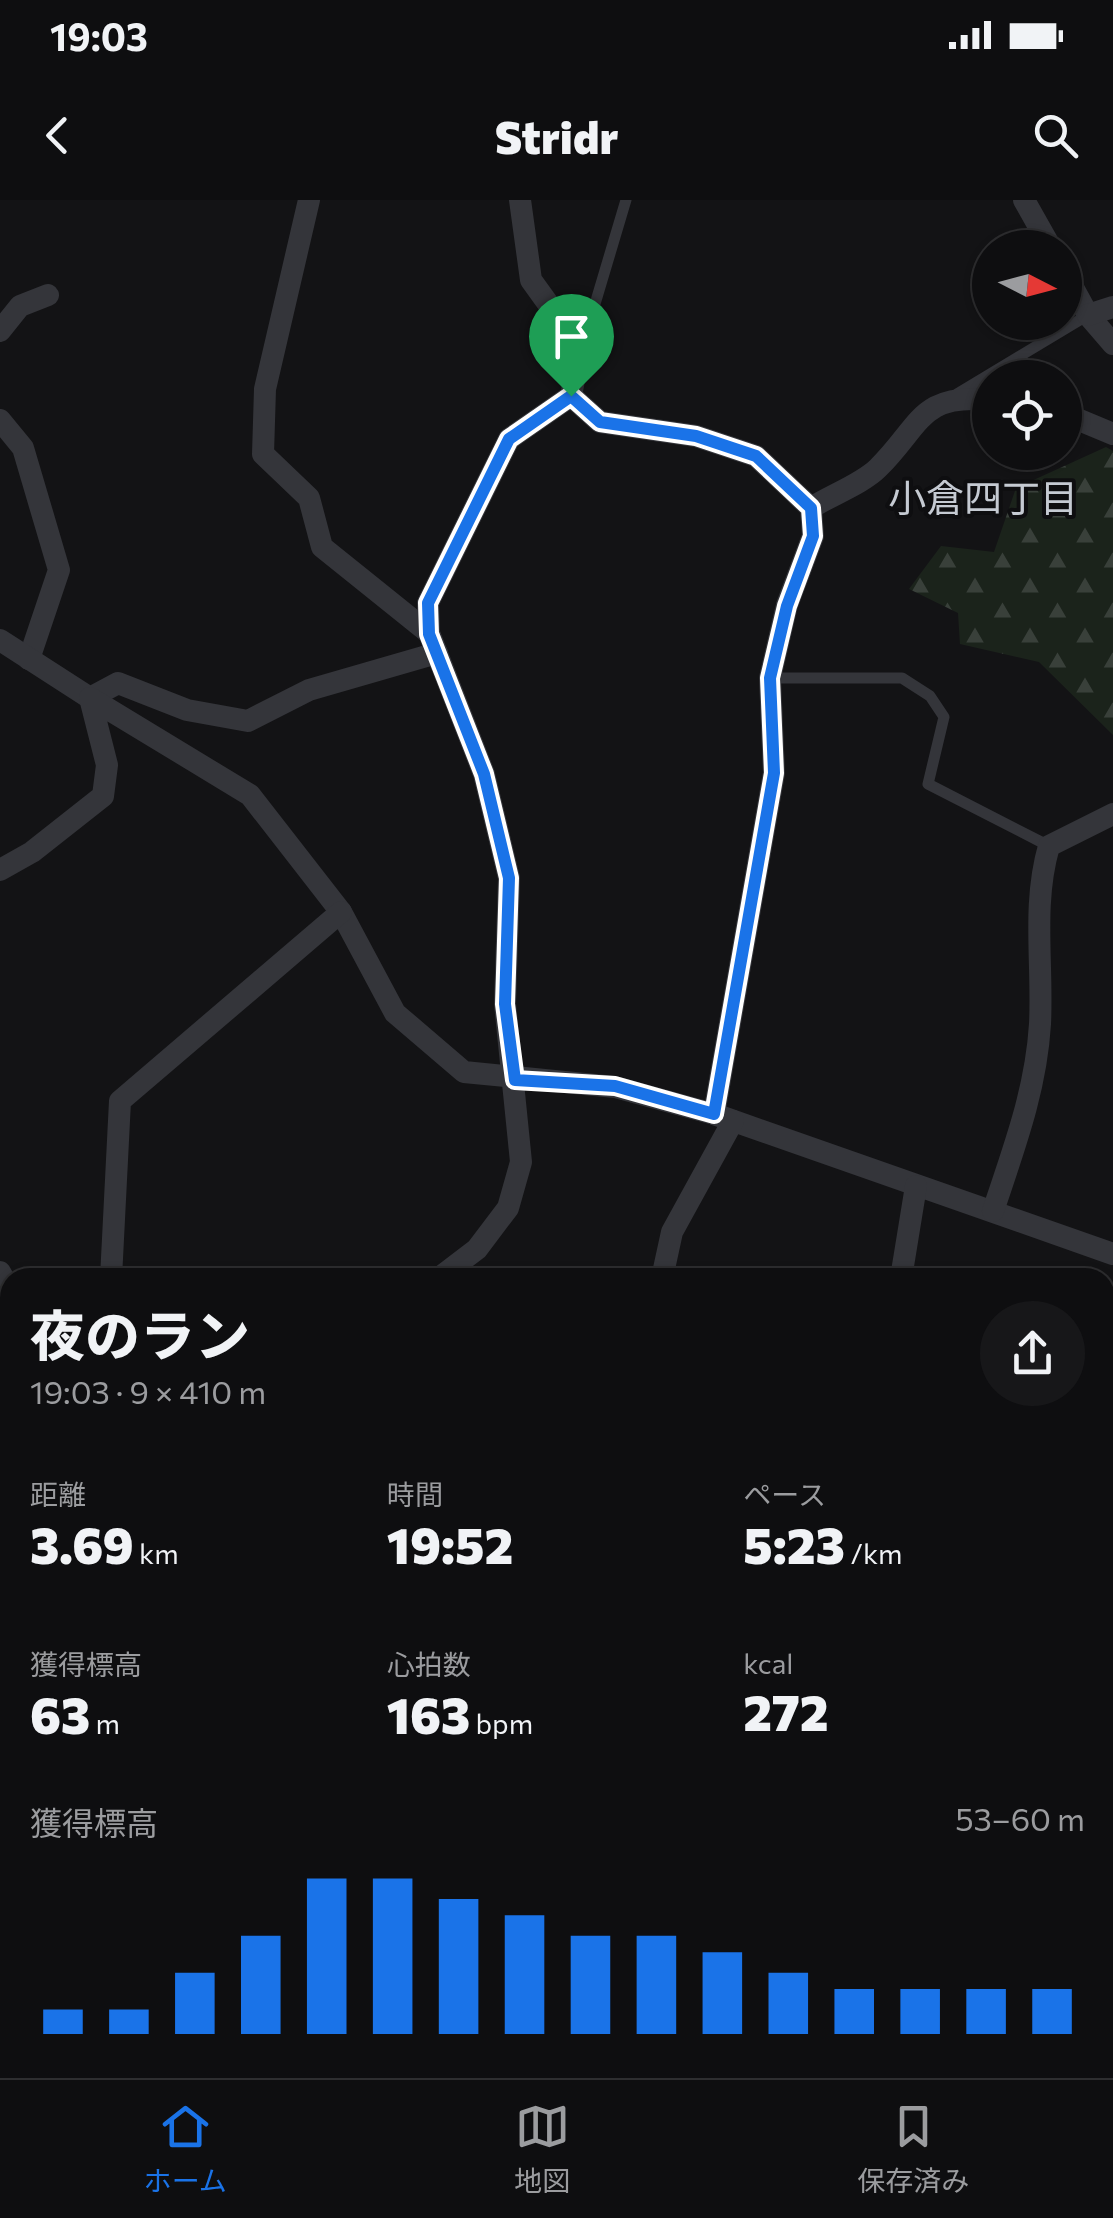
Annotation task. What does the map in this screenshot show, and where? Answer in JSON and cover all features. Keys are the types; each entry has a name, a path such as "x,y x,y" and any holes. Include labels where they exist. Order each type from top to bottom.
{"street":[{"path":"309,200 264,389 264,454 309,498 322,547 433,643"},
{"path":"452,1268 477,1249 508,1208 521,1162 505,1004 509,878 484,774 433,643 428,603 509,439 571,396 580,348 531,280 520,200"},
{"path":"1024,200 1040,230"},
{"path":"0,332 20,306 48,296"},
{"path":"1082,304 1113,344"},
{"path":"1088,315 1113,307"},
{"path":"571,396 600,422 696,436 756,456 811,508 813,536 787,606 770,678 774,773 724,1118 672,1232 664,1268"},
{"path":"811,508 877,470 913,423 953,396 972,398"},
{"path":"0,420 23,448 59,570 29,659"},
{"path":"1082,421 1113,434"},
{"path":"0,640 250,795 342,912 395,1014 464,1072 515,1080 615,1086 724,1118 1113,1254"},
{"path":"90,698 118,683 187,710 248,721 309,690 433,643"},
{"path":"0,870 32,852 103,796 106,765 90,698"},
{"path":"993,1211 1034,1091 1040,1020 1038,884 1049,846 1113,814"},
{"path":"112,1268 120,1101 342,912"},
{"path":"904,1268 916,1186"}],"lane":[{"path":"571,335 594,304 626,200"},
{"path":"953,396 1088,315"},
{"path":"770,678 902,678 930,696 944,717 928,784 1049,846"}],"green space":[{"path":"1106,447 1113,451 1113,735 1039,662 960,644 958,613 909,589 941,546 994,552 1016,488 1056,470 1082,470 1082,458"}],"district":[{"name":"小倉四丁目","path":"983,499"}],"route":[{"path":"571,396 600,422 696,436 756,456 811,508 813,536 787,606 770,678 774,773 714,1114 615,1086 515,1080 505,1004 509,878 484,774 429,634 428,603 509,439 571,396"}]}
